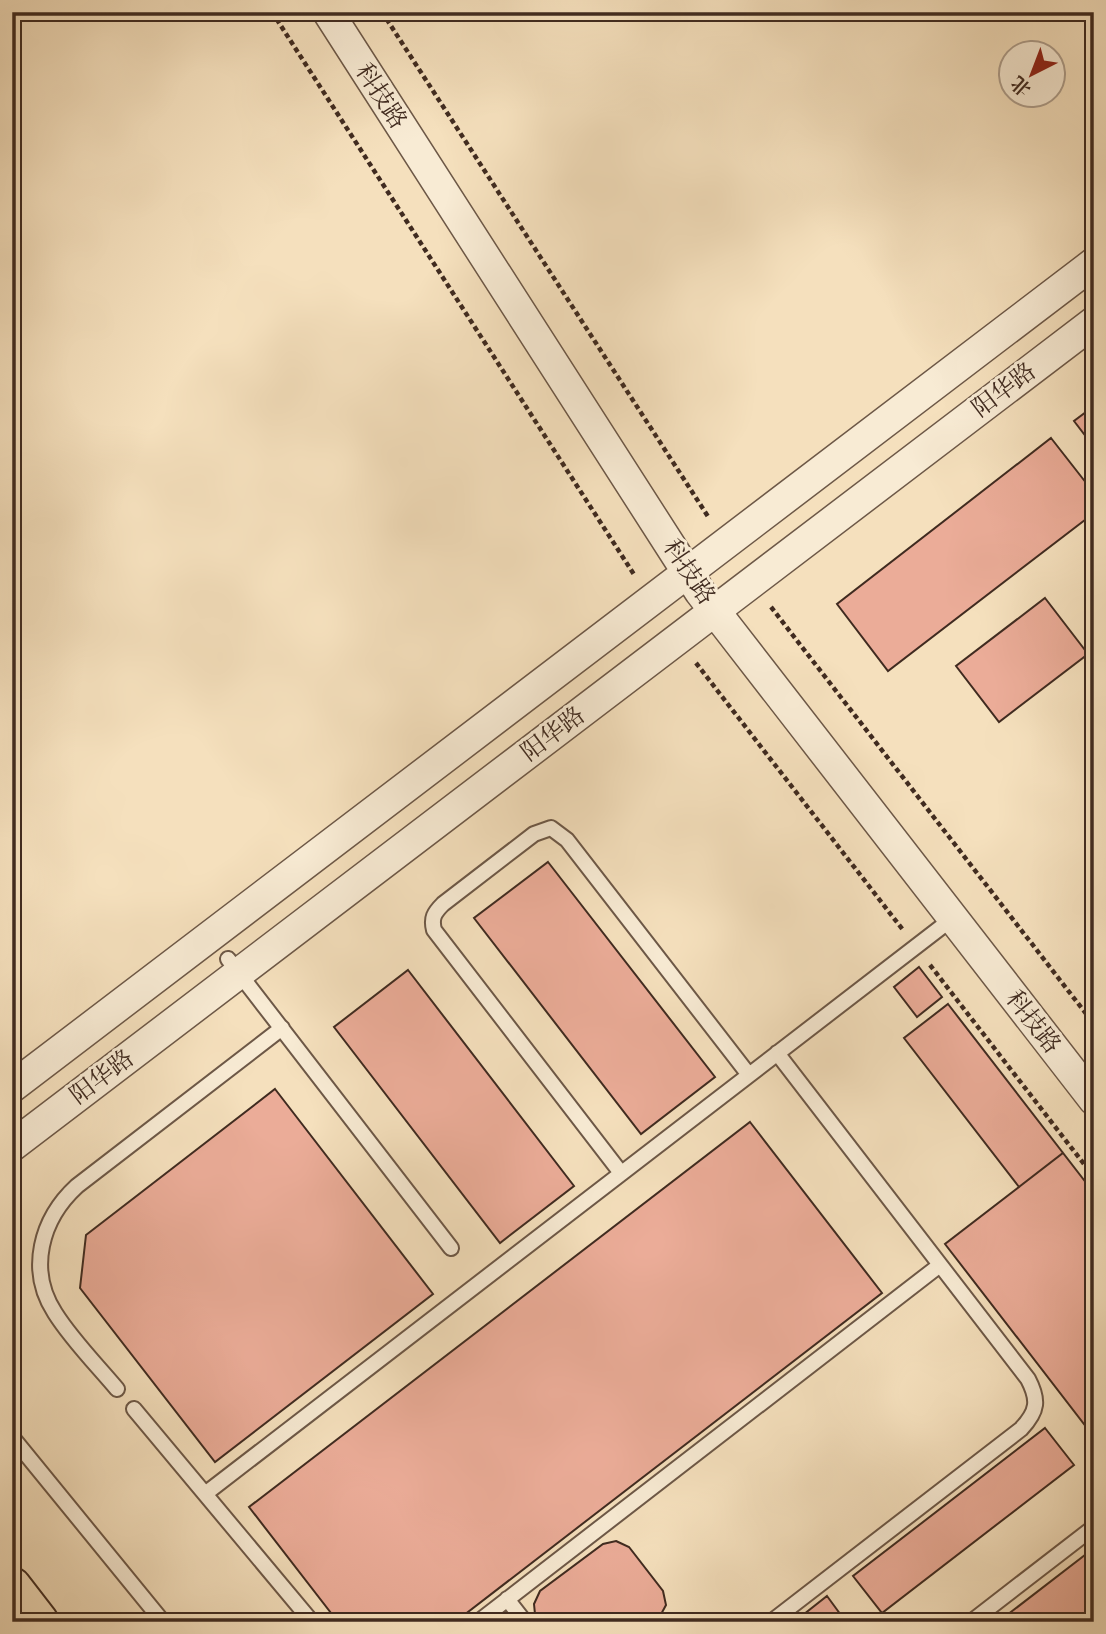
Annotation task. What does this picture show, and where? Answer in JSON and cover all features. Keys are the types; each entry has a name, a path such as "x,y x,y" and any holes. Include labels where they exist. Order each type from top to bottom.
{"highway":[{"path":"12,1587 39,1622"}],"street":[{"name":"科技路","path":"328,12 715,611 1094,1100"},
{"name":"阳华路","path":"12,1087 1094,263"},
{"name":"阳华路","path":"12,1146 1094,322"}],"lane":[{"path":"621,1173 434,930 432,920 443,904 534,834 551,828 567,840 749,1075"},
{"path":"205,1494 953,918"},
{"path":"228,959 452,1248"},
{"path":"117,1389 64,1326 48,1302 40,1260 41,1246 50,1219 62,1201 77,1186 282,1028"},
{"path":"771,1622 1021,1429 1031,1419 1037,1406 1035,1392 1028,1379 777,1054"},
{"path":"478,1622 940,1265"},
{"path":"134,1409 312,1622"},
{"path":"12,1437 163,1622"},
{"path":"971,1622 1094,1527"},
{"path":"507,1599 525,1622"}],"path":[{"path":"272,12 639,583"},
{"path":"382,12 714,526"},
{"path":"765,599 1094,1024"},
{"path":"691,656 909,938"},
{"path":"926,960 1094,1177"}],"building":[{"path":"1094,406 1094,447 1074,421"},
{"path":"1051,438 1094,493 1094,513 888,671 837,604"},
{"path":"1045,598 1088,654 999,722 956,666"},
{"path":"548,862 715,1077 641,1134 474,918"},
{"path":"919,967 942,997 917,1017 894,987"},
{"path":"408,970 574,1186 500,1243 334,1027"},
{"path":"948,1004 1094,1193 1094,1437 945,1244 1019,1187 904,1038"},
{"path":"275,1089 433,1294 215,1462 80,1288 86,1235"},
{"path":"750,1122 882,1293 455,1622 338,1622 249,1507"},
{"path":"1063,1153 1094,1193 1094,1437 945,1244"},
{"path":"1045,1428 1074,1465 882,1613 853,1576"},
{"path":"616,1541 629,1547 663,1591 666,1605 659,1618 655,1622 539,1622 534,1604 540,1591 603,1544"},
{"path":"1094,1548 1094,1622 998,1622"},
{"path":"827,1596 846,1622 794,1622"}]}
